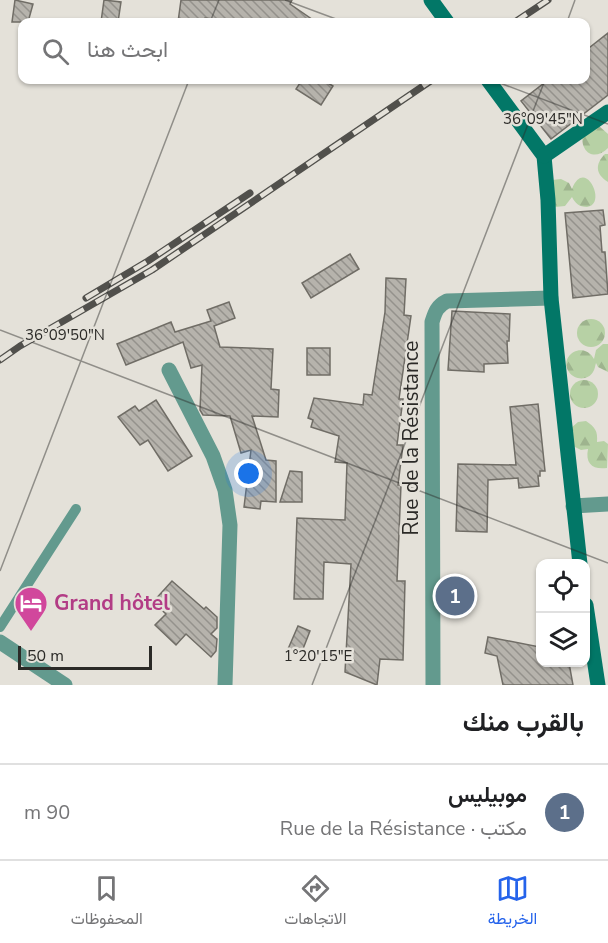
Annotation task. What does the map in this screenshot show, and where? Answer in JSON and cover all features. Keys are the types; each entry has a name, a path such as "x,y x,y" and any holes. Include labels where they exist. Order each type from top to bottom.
{"main road":[{"path":"431,0 444,18"},
{"path":"491,84 544,156 548,200 551,298 579,559"},
{"path":"544,156 608,112"},
{"path":"586,613 598,685"}],"street":[{"name":"Rue de la Résistance","path":"433,685 432,322 439,305 447,301 551,298"},
{"path":"169,370 213,456 225,490 230,525 225,685"},
{"path":"573,506 608,504"},
{"path":"0,642 65,685"}],"lane":[{"path":"0,627 76,508"}],"green space":[{"path":"599,126 608,134 608,148 598,154 589,153 583,145 583,133"},
{"path":"605,154 608,154 608,182 601,176 598,169 599,161"},
{"path":"583,178 588,180 595,192 593,204 587,207 582,206 572,197 565,206 555,207 552,180 561,179 569,183 572,189 577,180"},
{"path":"591,319 601,323 605,333 601,343 591,347 581,343 577,333 581,323"},
{"path":"603,344 608,344 608,372 598,367 596,363 594,371 588,377 581,378 571,375 567,366 569,355 579,350 590,353 594,359 596,350"},
{"path":"584,380 594,384 598,394 594,404 584,408 574,404 570,394 574,384"},
{"path":"586,421 595,430 597,442 604,441 608,444 607,468 594,467 588,459 588,449 581,450 573,446 571,428 578,422"}],"building":[{"path":"15,0 33,4 29,18 18,18 18,22 12,22"},
{"path":"104,0 121,2 119,18 102,18"},
{"path":"181,0 292,0 290,4 310,18 205,18 179,18"},
{"path":"608,33 608,95 551,139 521,101 543,84 590,84 590,47"},
{"path":"299,84 333,86 321,105 296,89"},
{"path":"603,210 605,225 600,226 602,252 605,252 608,294 573,298 565,213"},
{"path":"350,254 359,269 311,298 302,283"},
{"path":"386,278 406,279 404,315 411,316 399,399 403,399 397,445 403,445 398,485 401,485 397,581 405,581 403,660 380,659 377,685 345,672 351,564 324,562 323,599 294,599 297,518 345,520 347,463 335,462 339,436 311,427 313,420 308,418 314,398 363,405 364,394 372,395 385,312"},
{"path":"229,302 235,318 214,326 220,347 273,349 271,389 279,390 278,417 252,416 266,460 276,461 276,502 261,501 260,509 244,507 251,450 241,453 230,416 203,415 200,410 202,365 191,368 183,342 126,365 117,344 171,322 175,332 211,321 207,310"},
{"path":"452,311 510,314 509,341 507,341 508,363 484,364 484,372 448,370"},
{"path":"307,348 330,348 330,375 307,375"},
{"path":"156,400 192,456 168,471 148,440 140,445 118,417 135,406 139,411"},
{"path":"538,404 545,471 540,471 540,476 538,476 539,486 519,488 518,478 488,480 487,532 456,531 458,464 516,465 510,407"},
{"path":"290,471 302,472 302,502 280,502"},
{"path":"172,581 204,609 206,607 217,617 217,628 211,634 217,639 216,651 211,657 186,634 176,645 155,625 166,614 153,602"},
{"path":"298,626 310,631 301,654 288,649"},
{"path":"488,637 536,646 536,667 570,667 573,685 503,685 497,656 485,653"}],"railway":[{"path":"521,18 548,0"},
{"path":"0,360 20,346 152,270 426,84"},
{"path":"86,298 148,261 250,193"}],"place":[{"name":"موبيليس","path":"455,596"},
{"name":"Grand hôtel","path":"31,632"}]}
